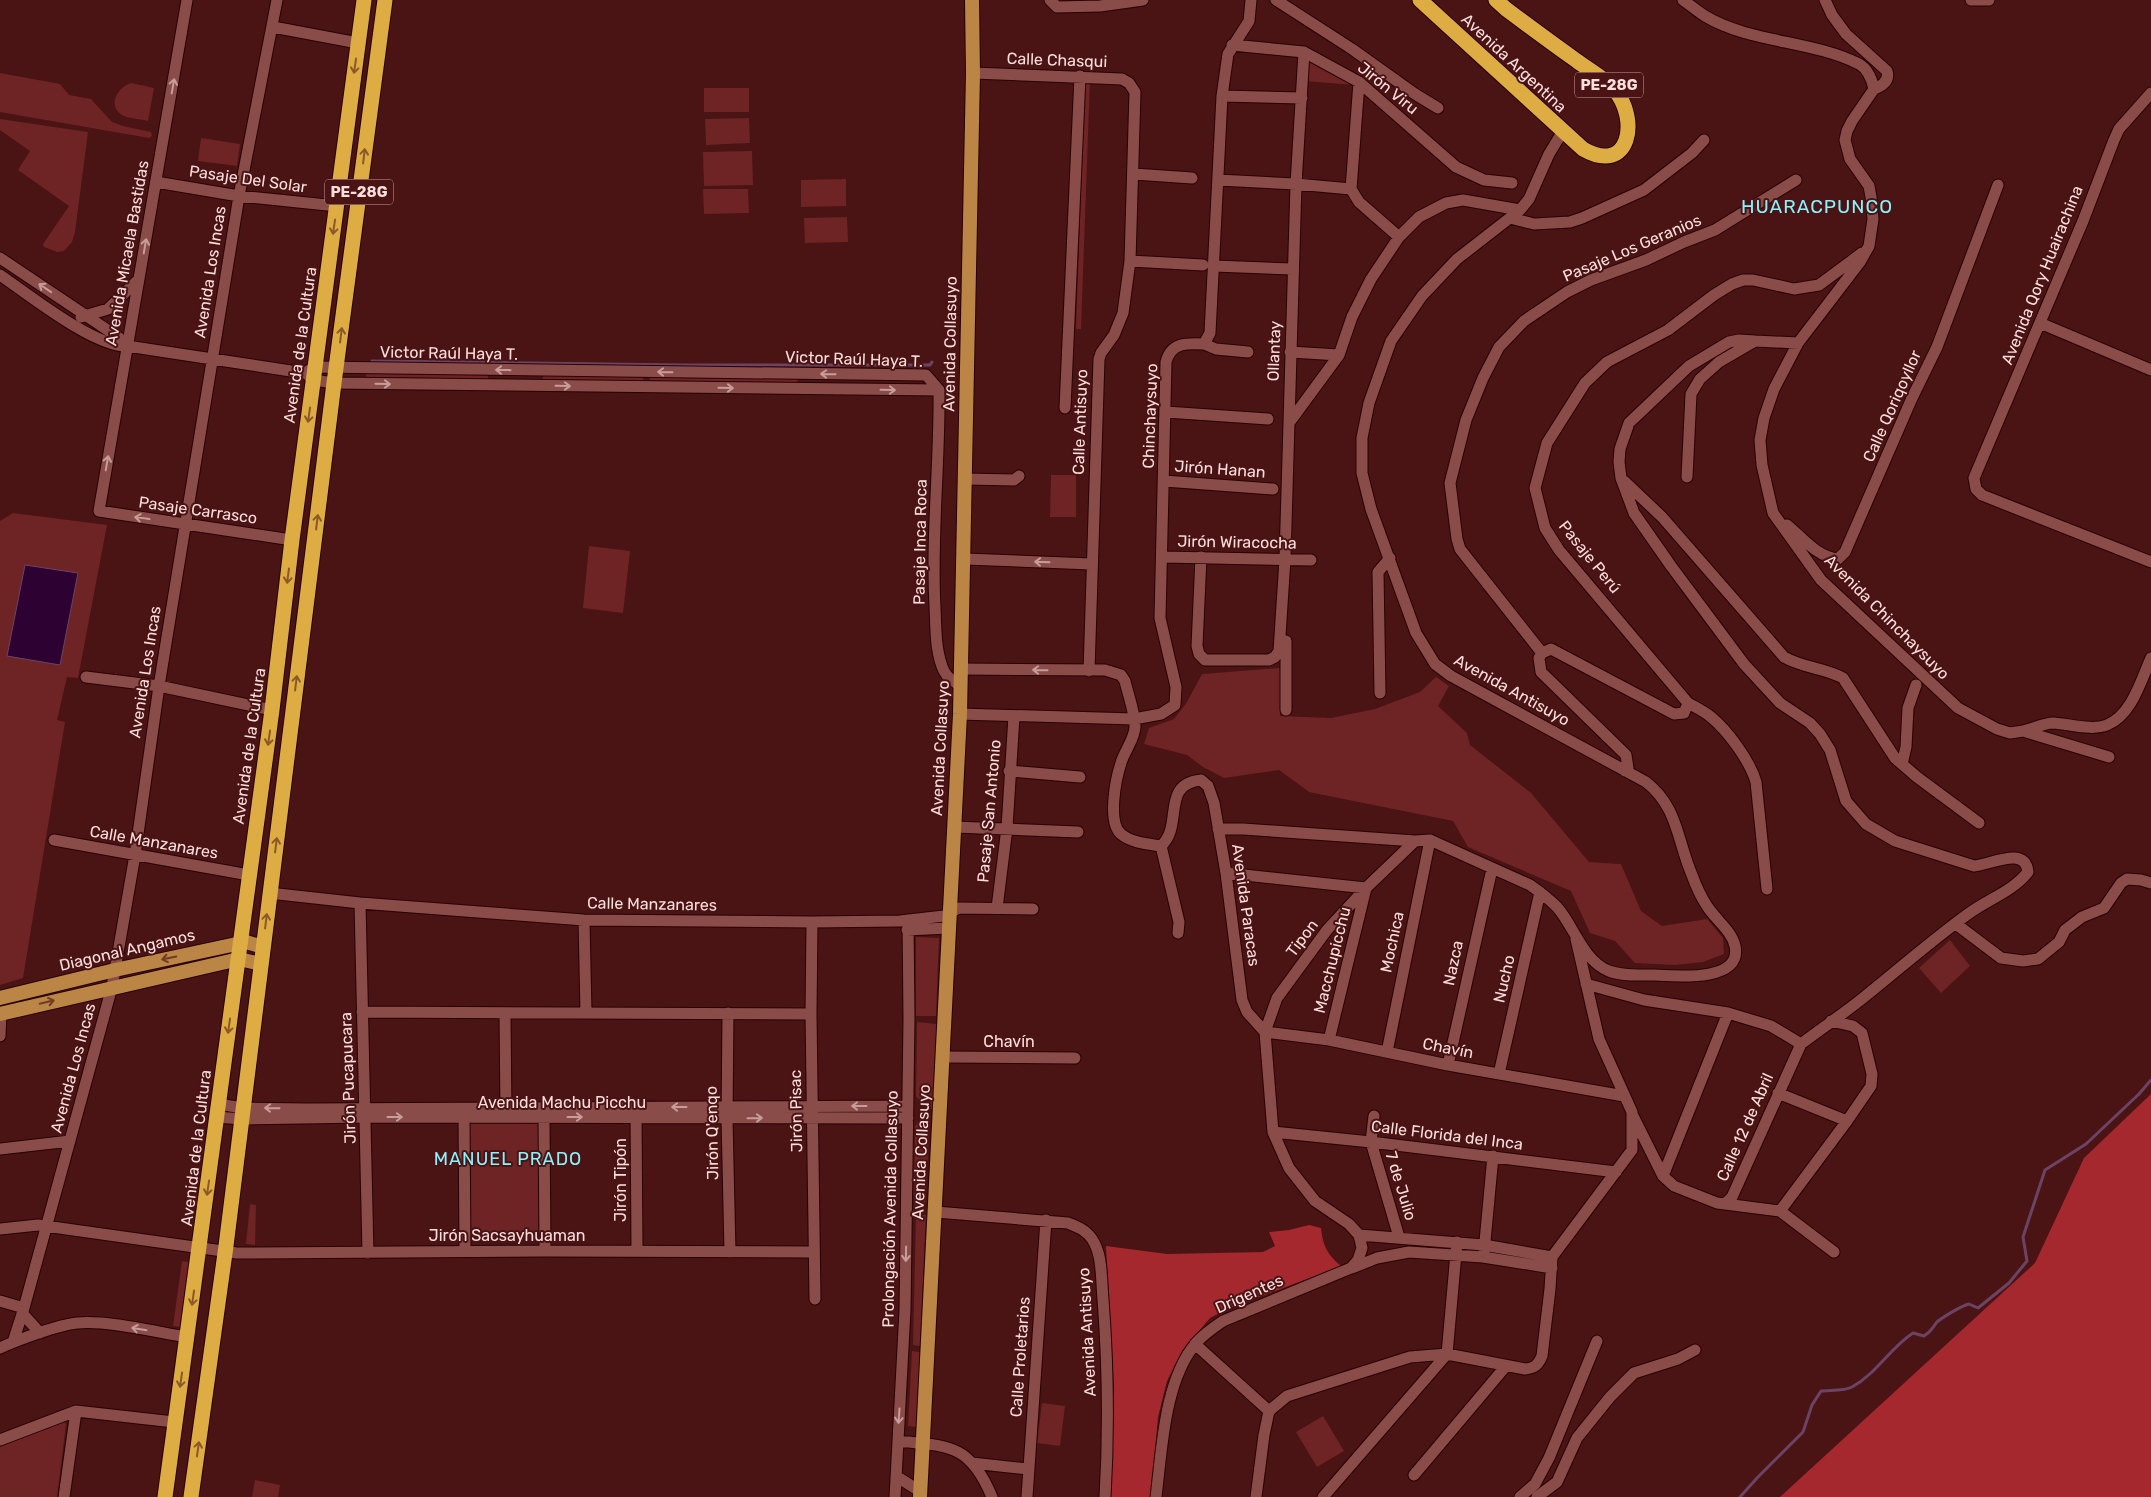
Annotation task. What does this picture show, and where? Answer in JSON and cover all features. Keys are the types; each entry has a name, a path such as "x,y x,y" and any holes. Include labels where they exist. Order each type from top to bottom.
{"highway":[{"name":"Avenida de la Cultura","path":"165,1497 272,710 311,373 337,206 364,0"},
{"name":"PE-28G","path":"334,383 385,0"},
{"name":"Avenida Argentina","path":"1420,0 1563,131"},
{"name":"PE-28G","path":"1496,0 1612,87 1625,105 1629,117 1628,138 1620,150 1614,154 1603,156 1588,152 1563,131"},
{"path":"191,1497 225,1253 334,383"}],"main road":[{"name":"Avenida Collasuyo","path":"920,1494 944,1057 960,714 965,558 973,73 972,0"},
{"name":"Diagonal Angamos","path":"0,998 114,970 246,942 263,947"},
{"name":"Diagonal Angamos","path":"1,1013 239,959 261,964"}],"street":[{"name":"Avenida Micaela Bastidas","path":"98,511 187,0"},
{"name":"Avenida Los Incas","path":"13,1342 112,987 135,855 158,686 239,196 277,0"},
{"path":"1054,3 1100,6 1143,0"},
{"path":"1248,352 1216,349 1204,344 1210,333 1209,265 1218,180 1222,96 1228,54 1249,21 1251,0"},
{"path":"1276,0 1438,108"},
{"path":"1683,0 1706,16 1739,30 1822,51 1860,65 1870,77 1874,89"},
{"name":"Avenida Chinchaysuyo","path":"1825,0 1832,15 1846,34 1888,71 1888,75 1885,83 1874,89 1846,131 1845,140 1850,158 1869,186 1871,197 1872,230 1867,249 1860,262 1798,343 1774,389 1764,418 1762,465 1773,513 1821,580 1958,708 1997,729 2010,733 2024,731 2109,757"},
{"path":"1971,0 1989,0"},
{"path":"273,26 358,43"},
{"name":"Jirón Viru","path":"1232,46 1304,52 1359,82 1456,167 1484,180 1512,183"},
{"name":"Ollantay","path":"1201,557 1197,646 1199,654 1205,660 1269,660 1275,657 1279,651 1285,559 1292,269 1304,52"},
{"name":"Calle Chasqui","path":"973,73 1122,79 1129,83 1135,92"},
{"path":"1065,408 1080,76"},
{"path":"1359,82 1351,189 1359,202 1399,237"},
{"name":"Calle Antisuyo","path":"1089,671 1099,359 1114,335 1123,313 1130,261 1135,92"},
{"name":"Avenida Qory Huairachina","path":"2151,93 2119,129 2084,221 1974,478 1976,489 1986,497 2151,562"},
{"path":"1222,96 1302,98"},
{"name":"Avenida Antisuyo","path":"1563,131 1549,154 1529,200 1520,210 1457,259 1422,296 1391,341 1369,403 1362,438 1362,473 1371,509 1416,633 1435,664 1451,676 1646,782 1657,790 1672,812 1692,875 1707,907 1732,938 1736,948 1734,959 1722,970 1701,977 1622,974 1608,971 1594,962 1575,933"},
{"path":"1510,218 1534,224 1570,222 1582,218 1644,190 1692,153 1704,140"},
{"path":"1134,174 1192,178"},
{"path":"1218,180 1351,189"},
{"name":"Pasaje Los Geranios","path":"1542,653 1460,549 1457,539 1450,483 1466,420 1483,378 1499,347 1524,321 1567,292 1591,280 1646,260 1715,230 1796,180"},
{"name":"Pasaje Del Solar","path":"156,182 239,196 337,206"},
{"name":"Calle Qoriqoyllor","path":"1773,513 1821,555 1838,560 1845,552 1912,398 1937,347 1998,185"},
{"path":"1288,423 1339,355 1352,316 1371,279 1399,237 1419,217 1446,203 1463,200 1520,210"},
{"name":"Pasaje Perú","path":"1767,889 1754,773 1726,732 1710,716 1688,703 1559,550 1545,528 1535,488 1547,443 1586,384 1607,362 1668,330 1714,294 1743,280 1759,280 1794,289 1812,288 1826,280 1867,249"},
{"path":"0,258 118,337 126,346"},
{"path":"1130,261 1292,269"},
{"path":"0,275 67,320 116,346 311,373"},
{"path":"67,320 108,309 140,278"},
{"path":"2040,323 2151,370"},
{"path":"1586,984 1644,1000 1728,1013 1771,1026 1801,1044 1956,924 2022,879 2028,872 2027,865 2022,859 2013,857 1974,866 1895,841 1866,824 1846,801 1830,750 1820,734 1810,723 1780,703 1744,664 1634,513 1621,478 1620,449 1629,423 1689,366 1729,342 1739,340 1798,343"},
{"path":"1687,477 1691,394 1700,379 1719,362 1755,341"},
{"name":"Chinchaysuyo","path":"1134,719 1161,714 1175,705 1176,687 1160,620 1166,362 1170,352 1181,344 1204,344"},
{"path":"1290,352 1339,355"},
{"name":"Victor Raúl Haya T.","path":"311,373 336,368 926,375 931,378 939,390"},
{"name":"Victor Raúl Haya T.","path":"311,373 334,383 939,390"},
{"path":"859,389 860,374"},
{"name":"Pasaje Inca Roca","path":"939,390 933,566 936,641 944,672 955,683 961,685"},
{"path":"1166,412 1268,419"},
{"path":"965,479 1014,480 1019,476"},
{"path":"1621,478 1662,517 1784,657 1793,662 1835,673 1843,678 1895,758 1979,823"},
{"name":"Jirón Hanan","path":"1164,481 1273,489"},
{"name":"Pasaje Carrasco","path":"98,511 292,540"},
{"name":"Jirón Wiracocha","path":"1162,556 1311,560"},
{"path":"965,558 1091,564"},
{"path":"1380,693 1378,572 1390,558"},
{"path":"1285,559 1286,710"},
{"path":"1625,771 1628,768 1629,762 1622,751 1541,672 1539,658 1542,653 1552,649 1674,714 1684,712 1688,703"},
{"path":"2024,731 2051,723 2107,725 2127,708 2136,693 2151,658"},
{"path":"961,669 1105,670 1121,675 1125,681 1134,719 1134,731 1121,763 1114,797 1116,827 1121,834 1136,842 1161,846 1178,922 1178,933"},
{"path":"86,677 158,686 272,710"},
{"path":"1902,764 1906,747 1908,708 1916,685"},
{"path":"960,714 1134,719"},
{"name":"Pasaje San Antonio","path":"997,908 1007,828 1009,771 1014,716"},
{"path":"1009,771 1080,777"},
{"name":"Avenida Paracas","path":"1161,846 1167,841 1171,832 1175,799 1181,788 1187,782 1201,780 1208,786 1214,803 1226,873 1242,1000 1247,1012 1265,1032"},
{"path":"954,828 1007,828 1078,832"},
{"path":"1218,830 1243,829 1415,841 1430,840 1492,870 1530,885 1540,892 1558,907 1575,933 1599,1040 1663,1176"},
{"name":"Calle Manzanares","path":"54,840 249,875"},
{"name":"Mochica","path":"1387,1052 1430,840"},
{"name":"Tipon","path":"1359,1235 1349,1224 1315,1201 1289,1168 1273,1132 1265,1032 1277,998 1327,930 1366,888 1415,841"},
{"name":"Nazca","path":"1448,1065 1492,870"},
{"path":"1226,873 1366,888"},
{"path":"1956,924 2001,958 2023,961 2038,959 2059,942 2065,930 2082,917 2104,908 2121,883 2127,879 2141,880 2151,884"},
{"name":"Macchupicchu","path":"1329,1040 1366,888"},
{"name":"Nucho","path":"1499,1074 1540,892"},
{"name":"Calle Manzanares","path":"270,893 360,903 584,920 812,922 908,925 949,921 959,908 1033,909"},
{"name":"Jirón Pucapucara","path":"360,903 368,1253"},
{"path":"584,920 586,1013"},
{"name":"Jirón Pisac","path":"812,922 812,1111 816,1299"},
{"name":"Prolongación Avenida Collasuyo","path":"895,1497 905,1310 908,925"},
{"path":"362,1012 811,1014"},
{"path":"0,1036 1,1013"},
{"name":"Jirón Q'enqo","path":"728,1013 727,1113 730,1252"},
{"path":"1663,1176 1728,1013"},
{"path":"505,1014 506,1113"},
{"path":"1780,1211 1847,1122 1871,1086 1872,1074 1862,1034 1853,1026 1831,1021"},
{"name":"Chavín","path":"1265,1032 1329,1040 1448,1065 1624,1096"},
{"name":"Calle 12 de Abril","path":"1663,1176 1674,1186 1717,1203 1725,1204 1732,1197 1801,1044"},
{"name":"Chavín","path":"944,1057 1075,1058"},
{"path":"1778,1093 1847,1122"},
{"name":"Avenida Machu Picchu","path":"218,1111 242,1113 908,1112"},
{"name":"Avenida Machu Picchu","path":"366,1112 464,1117 506,1113 544,1117 636,1112"},
{"name":"Jirón Tipón","path":"636,1112 637,1252"},
{"path":"1256,1497 1269,1411 1287,1396 1410,1357 1447,1354 1506,1366 1533,1368 1538,1365 1542,1356 1552,1262 1632,1150 1632,1112"},
{"name":"7 de Julio","path":"1374,1116 1371,1142 1400,1237"},
{"path":"464,1117 465,1251"},
{"path":"544,1117 545,1251"},
{"name":"Calle Florida del Inca","path":"1273,1132 1493,1156 1616,1172"},
{"path":"0,1149 70,1142"},
{"path":"1484,1257 1493,1156"},
{"path":"1725,1204 1780,1211 1834,1252"},
{"name":"Avenida Antisuyo","path":"936,1212 1068,1223 1084,1230 1094,1240 1100,1260 1107,1364 1108,1439 1105,1497"},
{"name":"Calle Proletarios","path":"1027,1497 1046,1220"},
{"name":"Jirón Sacsayhuaman","path":"0,1229 38,1225 225,1253 465,1251 814,1252"},
{"path":"1351,1268 1358,1260 1362,1248 1359,1235 1400,1237 1456,1248 1484,1257 1552,1262"},
{"path":"1456,1248 1484,1245 1552,1262"},
{"path":"1323,1497 1447,1354 1456,1248"},
{"name":"Drigentes","path":"1156,1497 1164,1431 1173,1384 1195,1344 1206,1333 1223,1321 1351,1268 1395,1254 1456,1248"},
{"path":"0,1301 23,1311 40,1334"},
{"path":"0,1348 13,1342 76,1323 100,1323 187,1337"},
{"path":"1520,1497 1535,1484 1549,1458 1597,1341"},
{"path":"1195,1344 1269,1411"},
{"path":"1537,1497 1558,1482 1577,1438 1610,1397 1634,1373 1695,1350"},
{"path":"1414,1475 1506,1366"},
{"path":"0,1440 76,1411 174,1422"},
{"path":"64,1497 76,1411"},
{"path":"898,1441 954,1448 972,1463 992,1497"},
{"path":"972,1463 1028,1469"},
{"path":"896,1476 920,1494"}],"shaded area":[{"path":"1308,60 1354,85 1305,81"},
{"path":"0,73 60,84 69,95 91,99 112,122 151,132 152,136 149,138 0,112"},
{"path":"1085,80 1090,80 1081,329 1076,329"},
{"path":"131,83 154,88 148,121 124,116 116,108 115,98 118,93"},
{"path":"704,88 749,88 749,112 704,112"},
{"path":"749,118 750,143 706,145 705,119"},
{"path":"0,119 88,132 75,232 72,242 64,251 57,252 44,247 43,244 69,206 18,170 30,151 0,130"},
{"path":"201,138 240,144 237,166 198,161"},
{"path":"752,151 753,185 704,186 703,152"},
{"path":"846,179 846,206 801,207 801,180"},
{"path":"703,189 748,189 749,213 704,214"},
{"path":"847,217 848,242 805,243 804,218"},
{"path":"366,373 488,374 488,382 366,380"},
{"path":"544,375 643,376 643,383 543,383"},
{"path":"650,377 798,378 797,384 650,383"},
{"path":"1051,475 1076,475 1076,517 1050,517"},
{"path":"13,513 107,525 78,678 67,677 57,720 65,722 23,978 0,985 0,521"},
{"path":"589,546 630,551 623,613 583,608"},
{"path":"25,565 78,573 60,665 7,656"},
{"path":"1280,668 1280,716 1331,718 1375,709 1420,692 1436,677 1449,686 1438,706 1467,733 1470,745 1531,793 1589,862 1621,864 1641,911 1662,926 1707,919 1723,938 1724,954 1703,962 1675,965 1635,963 1615,941 1590,933 1571,891 1468,847 1453,821 1309,792 1279,770 1224,778 1203,767 1187,755 1144,744 1149,728 1174,719 1187,702 1202,674"},
{"path":"916,937 939,938 936,1016 916,1016"},
{"path":"1950,940 1970,966 1941,993 1919,968"},
{"path":"917,1022 937,1024 932,1109 926,1109 916,1096"},
{"path":"2151,1094 2151,1497 1780,1497 2035,1263 2084,1158"},
{"path":"924,1115 930,1116 925,1206 914,1205 915,1126"},
{"path":"542,1120 543,1239 470,1241 469,1121"},
{"path":"250,1204 256,1205 255,1245 246,1244"},
{"path":"916,1215 926,1215 920,1346 913,1345"},
{"path":"1309,1225 1321,1228 1326,1249 1341,1266 1225,1310 1210,1318 1182,1351 1167,1381 1158,1417 1151,1497 1111,1497 1114,1387 1106,1246 1167,1254 1263,1252 1275,1246 1269,1232"},
{"path":"182,1261 189,1262 181,1327 173,1326"},
{"path":"912,1351 920,1352 917,1427 908,1426"},
{"path":"1042,1403 1065,1406 1060,1446 1037,1443"},
{"path":"1323,1416 1344,1451 1317,1467 1296,1432"},
{"path":"63,1421 66,1424 57,1497 0,1497 0,1447"},
{"path":"255,1480 280,1485 278,1497 252,1497"}],"waterway":[{"path":"372,361 682,365 930,365 932,362"},
{"path":"1740,1497 1803,1432 1812,1405 1821,1391 1841,1390 1861,1382 1897,1346 1913,1333 1924,1336 1937,1322 1966,1305 1969,1304 1978,1308 2009,1283 2027,1261 2023,1237 2045,1170 2086,1144 2139,1094 2151,1080"}],"district":[{"name":"HUARACPUNCO","path":"1817,206"},
{"name":"MANUEL PRADO","path":"508,1159"}]}
